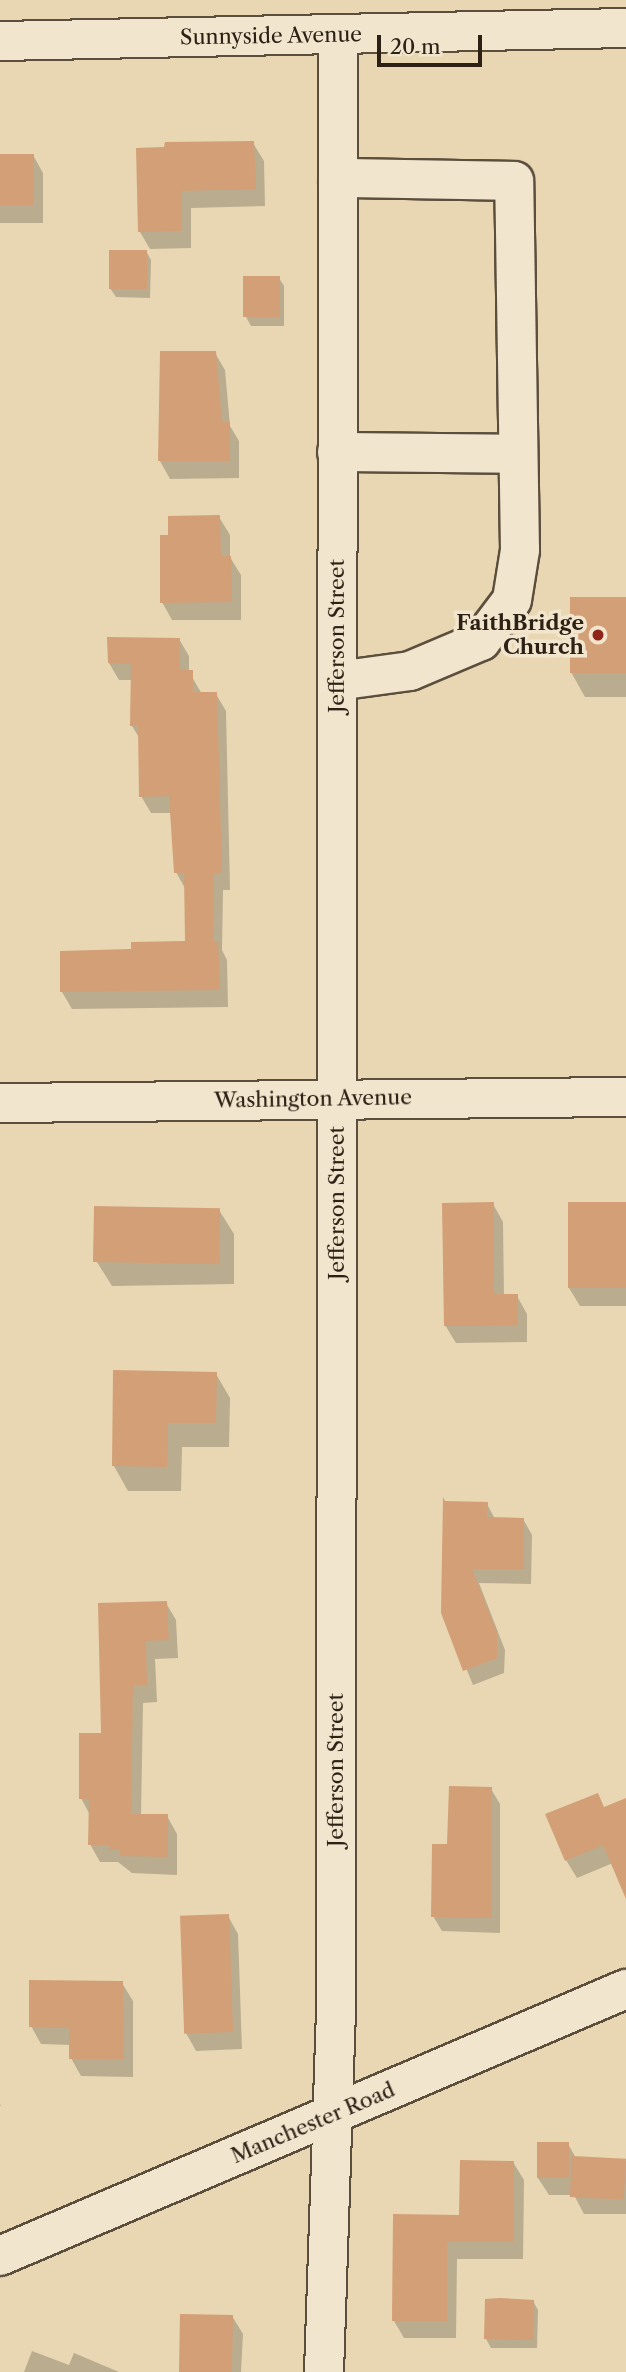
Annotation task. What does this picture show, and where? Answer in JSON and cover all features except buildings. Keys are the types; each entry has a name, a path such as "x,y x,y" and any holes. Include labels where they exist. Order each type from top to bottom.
{"street":[{"name":"Sunnyside Avenue","path":"0,41 626,28"},
{"name":"Jefferson Street","path":"324,2372 330,2116 336,2002 338,34"},
{"path":"337,681 410,671 481,641 512,600 520,550 514,181 338,178"},
{"path":"337,452 518,454"},
{"name":"Washington Avenue","path":"0,1103 626,1097"},
{"name":"Manchester Road","path":"0,2256 626,1989"}],"place":[{"name":"FaithBridge Church","path":"598,635"}]}
